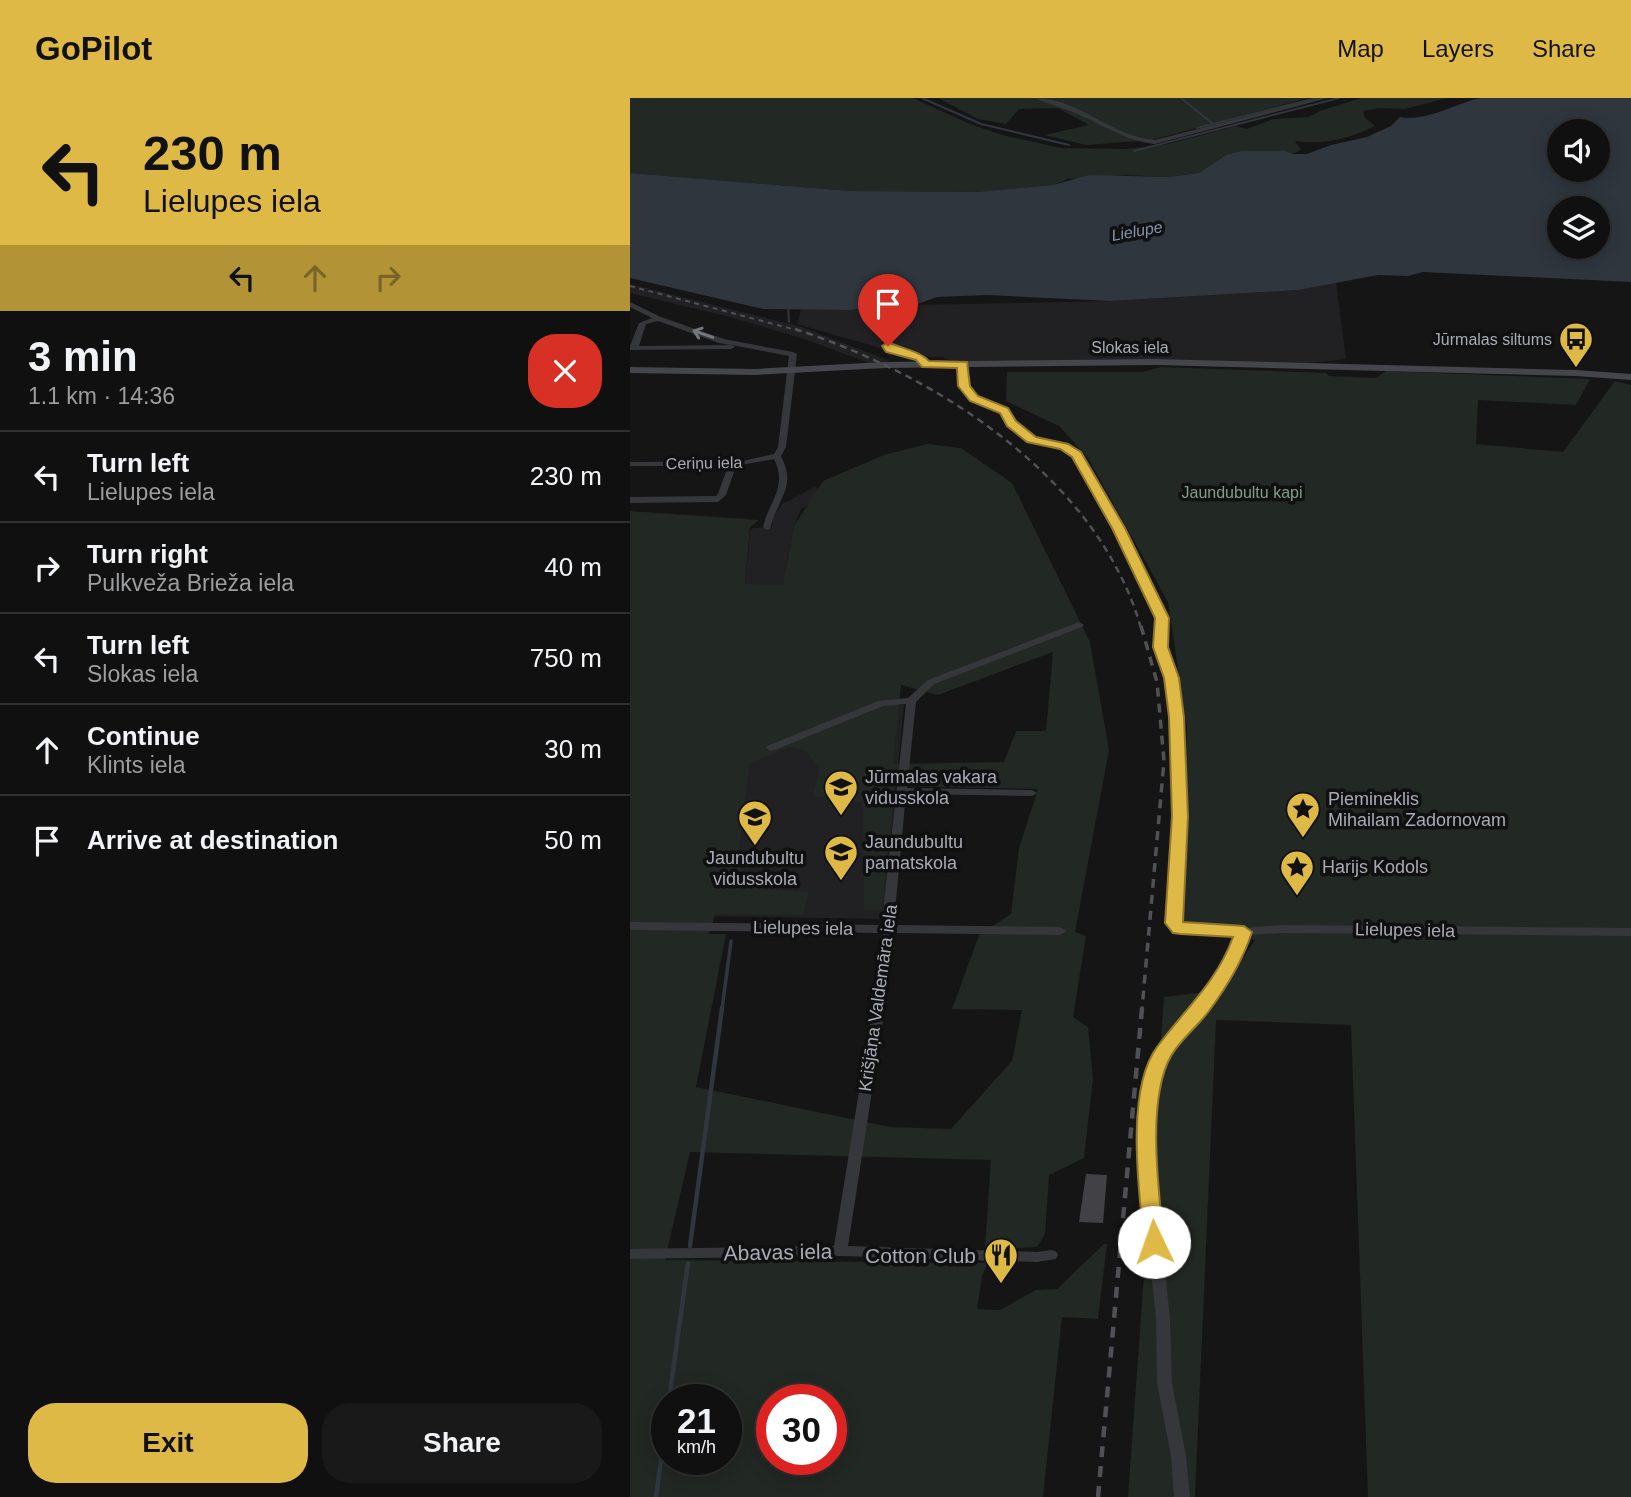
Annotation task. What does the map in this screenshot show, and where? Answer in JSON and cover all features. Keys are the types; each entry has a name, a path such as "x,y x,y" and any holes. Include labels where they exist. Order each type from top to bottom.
{"main road":[{"name":"Slokas iela","path":"631,373 1170,362 1544,372 1631,377"}],"street":[{"path":"1038,98 1078,111 1109,129 1144,142 1155,142 1325,98"},
{"path":"630,304 658,319 744,347"},
{"path":"903,311 893,321 888,346 890,349 920,358 926,365"},
{"path":"630,319 643,323 658,319"},
{"path":"643,323 632,348 744,347 793,354 782,447 777,456 786,480 779,504 768,518 767,527"},
{"name":"Lielupes iela","path":"962,365 964,386 974,399 1004,410 1012,423 1032,440 1063,446 1077,455 1119,528 1162,618 1160,647 1172,678 1177,717 1180,816 1172,914 1174,923 1180,929 1244,932 1281,929 1631,932"},
{"name":"Ceriņu iela","path":"630,464 755,462 777,456"},
{"path":"630,500 718,499 722,495 733,463"},
{"path":"771,748 881,703 911,701 931,682 1079,625"},
{"name":"Krišjāņa Valdemāra iela","path":"840,1251 890,930 889,911 911,701"},
{"path":"902,791 1032,793"},
{"name":"Lielupes iela","path":"630,926 1060,931"},
{"path":"1182,1497 1178,1441 1166,1390 1163,1315 1147,1170 1148,1116 1154,1072 1163,1052 1203,1006 1237,952 1244,932"},
{"name":"Abavas iela","path":"630,1255 840,1251 1037,1257 1051,1255"}],"shaded area":[{"path":"1336,282 1346,359 1281,366 1154,362 962,365 942,357 931,357 894,346 900,317 915,305 1111,301 1298,290"},
{"path":"630,284 802,327 890,361 869,363 807,340 730,317 630,293"},
{"path":"891,305 880,348 797,324 801,309 851,310"},
{"path":"815,487 828,493 801,509 794,526 786,569 805,598 745,585 750,532 753,528 772,527 773,518 782,504"},
{"path":"904,704 883,919 702,916 739,760"}],"green space":[{"path":"630,98 913,98 970,124 1002,135 1061,148 1126,149 1169,144 1236,126 1247,129 1273,119 1309,117 1361,98 1447,98 1405,109 1379,108 1363,111 1365,118 1375,126 1336,140 1295,141 1301,150 1292,154 1286,151 1226,155 1199,173 1169,177 1125,175 1068,179 1053,185 976,192 851,191 630,173"},
{"path":"938,98 1308,98 1152,140 1086,145 1044,135 1089,125 1058,108 1019,109 1006,124 978,119"},
{"name":"Jaundubultu kapi","path":"1161,367 1326,373 1329,376 1376,378 1386,371 1590,379 1576,405 1478,400 1476,444 1563,452 1615,381 1631,385 1631,1497 1368,1497 1351,1025 1216,1020 1195,1497 1128,1497 1164,997 1222,990 1255,940 1181,924 1187,728 1168,602 1088,458 1059,426 1006,401 1007,372 1143,372"},
{"path":"927,444 961,448 1012,483 1090,642 1109,750 1075,932 1086,936 1073,1017 1088,1027 1093,1079 1084,1158 1049,1175 1045,1234 1037,1247 994,1249 982,1276 977,1309 1000,1310 1036,1290 1057,1289 1107,1244 1098,1319 1062,1317 1043,1497 630,1497 630,511 759,520 750,527 745,584 783,585 794,526 823,481 884,455","holes":["1053,652 1046,731 1016,731 1004,762 893,764 901,685 938,695","790,747 806,751 819,769 813,796 863,802 864,910 882,910 895,786 1038,789 1019,848 1011,914 979,935 952,1009 1022,1010 1012,1061 951,1129 890,1127 696,1087 726,934 709,934 715,914 803,915 809,892 759,889 737,864 750,763","690,1152 991,1160 984,1263 665,1260"]}],"water":[{"name":"Lielupe","path":"1480,98 1631,98 1631,282 1423,272 1408,276 1378,275 1298,290 1111,301 987,295 937,297 915,305 898,304 851,310 763,309 630,278 630,173 851,191 976,192 1053,185 1089,175 1169,177 1199,173 1226,155 1242,151 1307,154 1331,145 1367,137 1391,126 1400,117 1430,115"}],"building":[{"path":"1086,1174 1107,1175 1103,1223 1079,1222"}],"waterway":[{"path":"922,98 981,124 1069,145"},
{"path":"1181,98 1212,123"},
{"path":"1197,128 1316,98"},
{"path":"1134,151 1339,98"},
{"path":"788,307 789,322"},
{"path":"722,1009 731,941"},
{"path":"690,1246 722,1008"},
{"path":"671,1384 688,1263"},
{"path":"656,1497 659,1475"}],"railway":[{"path":"630,286 800,331"},
{"path":"795,329 849,349 902,374 955,404 1005,439 1050,479 1089,524 1120,574 1141,628"},
{"path":"1141,626 1157,682 1164,761 1142,1009"},
{"path":"1098,1497 1142,1008"}],"place":[{"name":"Jūrmalas siltums","path":"1576,369"},
{"name":"Jūrmalas vakara vidusskola","path":"841,817"},
{"name":"Piemineklis Mihailam Zadornovam","path":"1303,839"},
{"name":"Jaundubultu vidusskola","path":"755,847"},
{"name":"Jaundubultu pamatskola","path":"841,882"},
{"name":"Harijs Kodols","path":"1297,897"},
{"name":"Cotton Club","path":"1001,1285"}],"route":[{"path":"888,346 890,349 923,359 926,365 962,365 964,386 974,399 1004,410 1012,423 1032,440 1063,446 1077,455 1119,528 1162,618 1160,647 1172,678 1177,717 1180,816 1172,914 1174,923 1180,929 1244,932 1237,952 1203,1006 1163,1052 1154,1072 1146,1157 1154,1242"}]}
